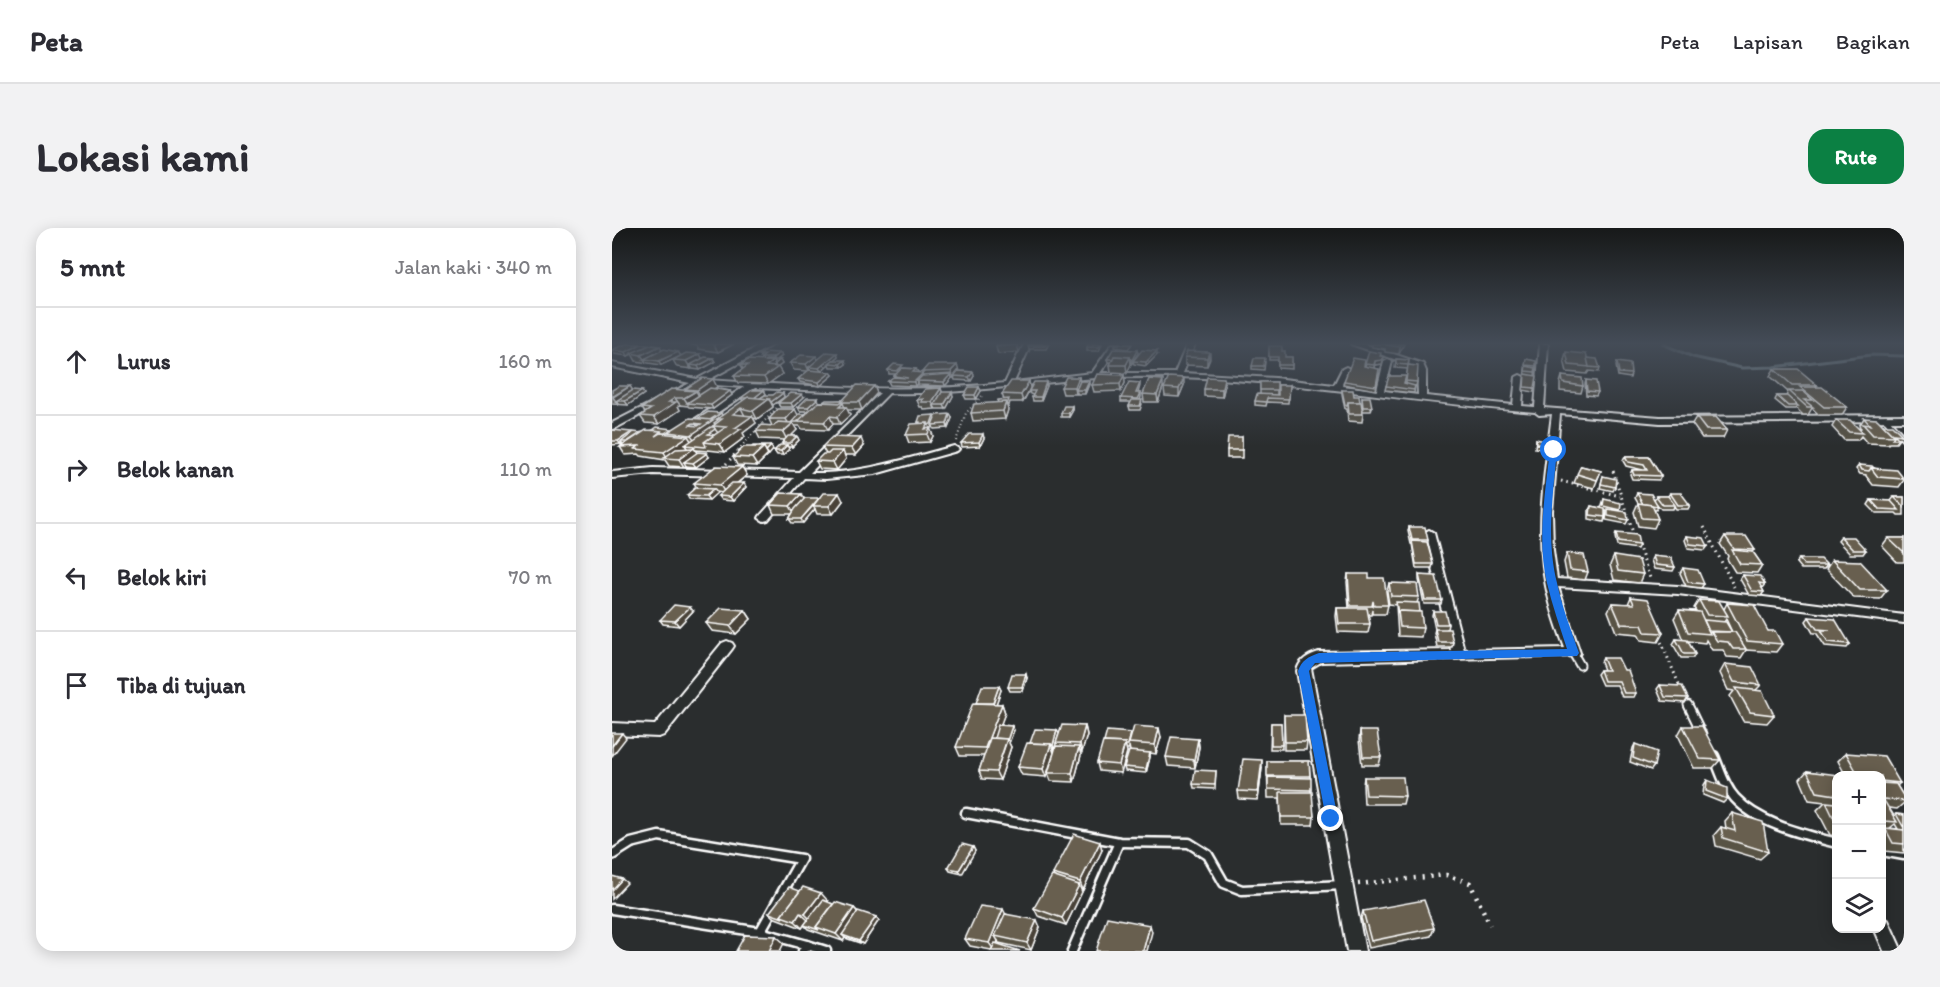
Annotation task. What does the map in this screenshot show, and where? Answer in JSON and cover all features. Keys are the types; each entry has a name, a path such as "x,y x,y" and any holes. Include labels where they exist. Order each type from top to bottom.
{"street":[{"path":"677,378 699,382 752,386 886,391 988,387 1071,378"},
{"path":"612,427 707,378"},
{"path":"1008,385 1011,378"},
{"path":"1231,378 1275,380 1517,410 1660,420 1904,418"},
{"path":"1337,388 1342,378"},
{"path":"1380,394 1384,378"},
{"path":"1421,378 1422,399"},
{"path":"1517,410 1520,378"},
{"path":"1539,412 1542,378"},
{"path":"672,438 752,386"},
{"path":"764,518 802,475 886,391"},
{"path":"1356,951 1304,671 1305,665 1319,657 1459,654 1577,659 1552,583 1548,558 1548,499 1556,413"},
{"path":"612,475 656,471 826,476 875,471 954,449"},
{"path":"656,471 672,461"},
{"path":"1428,533 1459,654"},
{"path":"1552,583 1654,588 1904,619"},
{"path":"612,729 659,731 727,646"},
{"path":"1884,933 1893,951"}],"lane":[{"path":"1885,418 1904,439"},
{"path":"1688,705 1706,741"},
{"path":"1710,749 1729,789 1748,808 1769,819 1832,842"},
{"path":"966,813 1119,842 1190,843 1208,855 1224,883 1242,890 1344,885"},
{"path":"612,855 631,843 659,836 801,859 760,932"},
{"path":"1072,951 1119,842"},
{"path":"1886,852 1904,855"},
{"path":"612,909 760,932 805,948 826,951"}],"path":[{"path":"954,449 966,413 988,387"},
{"path":"719,472 772,411 798,388"},
{"path":"1612,471 1654,588"},
{"path":"1551,478 1620,496"},
{"path":"1704,526 1739,598"},
{"path":"1656,630 1688,705"},
{"path":"1344,885 1446,875 1470,883 1490,925"}],"building":[{"path":"702,378 713,379 697,390 685,389"},
{"path":"800,378 824,378 819,382 798,379"},
{"path":"892,378 908,378 906,378 918,378 914,382 888,381"},
{"path":"920,378 948,378 944,382 917,381"},
{"path":"1066,378 1079,378 1075,387 1061,387"},
{"path":"1095,378 1123,378 1120,384 1092,385"},
{"path":"1169,378 1184,378 1179,389 1164,388"},
{"path":"1207,378 1224,378 1222,389 1204,389"},
{"path":"1345,378 1377,378 1376,386 1344,381"},
{"path":"1388,378 1406,378 1404,383 1415,386 1414,390 1386,386"},
{"path":"1406,378 1417,378 1417,382 1406,381"},
{"path":"1525,378 1537,378 1535,388 1524,387"},
{"path":"1562,378 1582,378 1583,386 1563,383"},
{"path":"1784,378 1808,378 1817,385 1792,385"},
{"path":"1149,379 1163,380 1157,395 1143,394"},
{"path":"1586,380 1596,381 1598,392 1587,391"},
{"path":"1011,381 1029,381 1021,395 1002,394"},
{"path":"1080,381 1089,381 1085,390 1076,390"},
{"path":"1034,382 1046,382 1041,397 1032,397 1035,391 1029,391"},
{"path":"1129,382 1140,383 1136,393 1141,393 1138,399 1121,398"},
{"path":"1260,382 1277,382 1277,390 1260,390"},
{"path":"857,385 874,386 859,402 841,402"},
{"path":"1278,385 1290,385 1289,399 1267,398 1266,402 1255,401 1257,394 1278,395"},
{"path":"619,386 630,386 612,397 612,390"},
{"path":"969,387 979,387 975,395 964,395"},
{"path":"1800,387 1822,387 1847,407 1824,407"},
{"path":"710,388 730,391 711,405 687,403"},
{"path":"941,388 932,402 917,400 925,389"},
{"path":"671,389 696,391 684,398 675,398 669,402 676,402 654,417 640,416 651,409 642,408"},
{"path":"633,390 642,391 625,401 616,401"},
{"path":"752,390 764,390 754,398 741,398"},
{"path":"1342,390 1353,390 1354,396 1359,396 1360,402 1348,402 1345,405"},
{"path":"1789,391 1803,391 1813,400 1804,400 1813,407 1807,407"},
{"path":"777,392 783,393 771,402 769,399 760,398 773,395"},
{"path":"942,392 952,392 944,405 934,405"},
{"path":"790,393 802,394 791,403 778,403"},
{"path":"1777,396 1787,396 1798,406 1788,406"},
{"path":"748,397 769,399 753,411 741,408 733,414 752,416 735,428 741,429 720,444 704,442 726,427 713,426 722,419 717,419"},
{"path":"1362,397 1370,397 1372,407 1363,407"},
{"path":"807,398 818,398 808,407 798,407"},
{"path":"1009,399 1007,405 1006,402 997,403 998,400"},
{"path":"843,400 842,403 823,402"},
{"path":"1132,400 1142,400 1140,406 1129,406"},
{"path":"818,402 843,403 839,407 846,407 837,417 830,416 824,422 798,421"},
{"path":"1006,402 1003,411 971,413 974,404"},
{"path":"1348,402 1361,402 1363,414 1349,414"},
{"path":"1064,406 1072,406 1069,413 1061,413"},
{"path":"778,409 795,409 786,419 769,419"},
{"path":"708,412 721,413 710,420 697,419"},
{"path":"799,414 806,414 798,421 800,422 792,422"},
{"path":"950,414 947,424 932,425 936,415"},
{"path":"934,415 931,424 918,422 920,416"},
{"path":"1696,417 1716,417 1727,430 1706,430"},
{"path":"690,418 713,420 691,435 668,432"},
{"path":"1864,418 1877,419 1894,436 1873,435 1863,424 1870,425"},
{"path":"1836,420 1850,420 1863,433 1849,432"},
{"path":"778,422 793,423 783,432 756,431 762,425 774,426"},
{"path":"928,423 925,429 930,428 928,434 906,435 911,424"},
{"path":"1883,425 1892,425 1902,435 1894,434 1899,439 1892,439 1894,436"},
{"path":"657,427 672,429 662,433 653,430"},
{"path":"711,427 715,429 708,434 714,435 704,442 705,447 685,445"},
{"path":"612,430 632,432 618,441 612,441"},
{"path":"646,430 661,431 655,436 660,433 688,436 664,452 635,449 639,446 620,447"},
{"path":"634,432 641,433 627,442 621,442"},
{"path":"969,434 983,434 979,442 961,443"},
{"path":"788,436 797,436 790,443 782,443"},
{"path":"832,437 861,438 852,448 822,447"},
{"path":"1228,437 1242,437 1242,450 1227,450"},
{"path":"1536,439 1545,441 1545,445 1536,444"},
{"path":"780,445 787,445 781,451 774,451"},
{"path":"753,446 771,446 766,451 764,447"},
{"path":"744,447 764,447 752,458 733,457"},
{"path":"694,448 679,459 664,458 676,449"},
{"path":"843,451 833,462 816,461 823,454"},
{"path":"698,452 707,453 693,463 684,462"},
{"path":"1625,457 1649,457 1661,476 1634,475 1632,470 1647,470 1644,465 1628,462"},
{"path":"1859,465 1874,468 1869,471 1862,470"},
{"path":"716,466 742,467 720,485 694,483"},
{"path":"1581,466 1601,471 1597,480 1577,474"},
{"path":"1871,468 1897,470 1904,479 1878,477"},
{"path":"1603,476 1616,479 1615,487 1601,484"},
{"path":"732,483 744,483 730,497 718,496"},
{"path":"695,488 714,489 706,496 687,495"},
{"path":"781,493 801,494 790,506 770,505"},
{"path":"823,493 839,493 829,506 813,506"},
{"path":"1637,493 1651,494 1658,506 1643,504"},
{"path":"1670,493 1681,493 1690,505 1678,505"},
{"path":"1656,496 1668,496 1675,505 1663,505"},
{"path":"1894,497 1904,497 1904,507"},
{"path":"805,498 819,498 801,519 789,519 795,509"},
{"path":"1604,499 1621,503 1620,510 1603,506"},
{"path":"1871,500 1891,501 1899,510 1879,509"},
{"path":"1638,503 1652,505 1658,519 1642,518"},
{"path":"1591,506 1605,509 1605,517 1590,515"},
{"path":"1608,509 1627,512 1628,520 1608,516"},
{"path":"1409,527 1425,527 1428,540 1412,540"},
{"path":"1616,533 1637,535 1639,545 1618,542"},
{"path":"1687,536 1704,538 1708,546 1690,544"},
{"path":"1725,536 1746,536 1755,550 1734,549"},
{"path":"1841,537 1854,537 1866,550 1853,550"},
{"path":"1888,538 1904,538 1904,553"},
{"path":"1412,541 1427,542 1433,564 1416,564"},
{"path":"1732,550 1753,552 1762,565 1740,564"},
{"path":"1567,553 1584,555 1588,572 1570,570"},
{"path":"1614,556 1639,560 1643,574 1618,571"},
{"path":"1653,556 1671,558 1675,567 1656,565"},
{"path":"1799,559 1821,559 1827,565 1804,565"},
{"path":"1832,560 1860,561 1887,590 1860,590"},
{"path":"1683,568 1698,570 1704,584 1688,582"},
{"path":"1348,574 1369,574 1369,578 1384,578 1388,605 1374,605 1373,601 1372,606 1350,606"},
{"path":"1419,575 1436,576 1442,600 1425,600"},
{"path":"1743,575 1760,576 1765,584 1759,583 1764,592 1752,591"},
{"path":"1389,583 1417,584 1419,597 1391,596"},
{"path":"1631,597 1648,599 1663,633 1645,632 1642,625 1621,624 1612,603 1634,604"},
{"path":"1699,600 1719,601 1728,616 1707,615"},
{"path":"1396,602 1419,603 1420,612 1398,611 1398,613"},
{"path":"1727,603 1754,605 1768,631 1775,631 1782,644 1747,641"},
{"path":"674,605 690,607 675,621 660,620"},
{"path":"721,608 745,610 730,626 706,623"},
{"path":"1337,608 1367,608 1370,624 1339,624"},
{"path":"1679,610 1700,612 1710,634 1688,632"},
{"path":"1398,611 1421,612 1423,628 1400,627"},
{"path":"1433,611 1445,611 1448,624 1436,624"},
{"path":"1809,617 1835,619 1850,644 1828,642 1821,630 1830,630 1817,629"},
{"path":"1704,620 1726,622 1732,632 1709,631"},
{"path":"1435,629 1450,629 1453,642 1438,642"},
{"path":"1711,632 1735,632 1746,649 1733,649 1728,642 1717,641"},
{"path":"1676,639 1687,640 1695,654 1684,654"},
{"path":"1603,658 1618,658 1624,670 1628,670 1636,693 1624,693 1619,681 1604,681 1600,670 1608,670"},
{"path":"1725,664 1752,667 1761,685 1734,682"},
{"path":"1012,674 1026,674 1022,687 1008,687"},
{"path":"1660,685 1682,686 1688,698 1665,697"},
{"path":"982,686 999,686 993,703 976,703"},
{"path":"1736,688 1762,691 1774,715 1750,712"},
{"path":"973,703 1002,704 985,748 956,747"},
{"path":"1284,715 1305,715 1307,742 1285,742"},
{"path":"1271,723 1281,723 1282,745 1271,745"},
{"path":"998,725 1012,726 1007,741 1007,739 994,738"},
{"path":"1062,725 1085,726 1080,744 1056,743"},
{"path":"1134,726 1159,728 1155,745 1129,743"},
{"path":"1683,726 1702,726 1720,760 1700,759"},
{"path":"1035,729 1057,730 1053,745 1030,743"},
{"path":"1107,731 1131,733 1128,745 1104,742"},
{"path":"1360,731 1377,731 1381,757 1363,757"},
{"path":"612,733 622,733 612,746"},
{"path":"1171,737 1198,739 1194,760 1166,757"},
{"path":"990,738 1007,739 996,772 979,771"},
{"path":"1103,742 1125,743 1119,765 1097,763"},
{"path":"1027,743 1051,744 1043,769 1018,767"},
{"path":"1635,744 1657,752 1654,766 1633,758"},
{"path":"1056,746 1079,747 1072,773 1048,773"},
{"path":"1129,751 1150,753 1146,769 1124,767"},
{"path":"1846,753 1884,756 1900,783 1886,782 1886,771 1856,771"},
{"path":"1243,759 1262,760 1258,792 1238,791"},
{"path":"1267,761 1309,761 1310,776 1267,776"},
{"path":"1195,770 1216,771 1215,785 1193,784"},
{"path":"1807,771 1832,774 1832,794 1817,792"},
{"path":"1268,777 1311,778 1311,790 1268,789"},
{"path":"1364,777 1403,777 1405,796 1366,795"},
{"path":"1707,780 1727,788 1727,799 1706,791"},
{"path":"1886,783 1896,784 1904,801 1886,799"},
{"path":"1280,792 1312,792 1314,817 1281,817"},
{"path":"1826,802 1832,803 1832,815"},
{"path":"1886,804 1897,822 1886,821"},
{"path":"1732,813 1763,822 1768,852 1723,838 1721,827 1735,831"},
{"path":"1896,814 1904,815 1904,828"},
{"path":"1886,828 1904,830 1904,844 1893,843"},
{"path":"1074,834 1100,842 1080,882 1053,874"},
{"path":"962,844 973,847 959,870 948,868"},
{"path":"612,876 622,879 612,890"},
{"path":"1052,876 1079,885 1062,918 1034,908"},
{"path":"789,887 800,891 781,916 783,918 769,913"},
{"path":"803,887 821,893 805,914 800,913 795,921 781,916"},
{"path":"823,900 833,904 816,927 819,930 804,925"},
{"path":"1424,900 1434,928 1371,941 1363,911"},
{"path":"835,902 854,908 836,934 816,927"},
{"path":"980,906 1003,909 989,943 965,939"},
{"path":"858,911 876,917 859,941 842,935"},
{"path":"1005,914 1037,920 1027,943 995,936"},
{"path":"1107,917 1150,925 1143,951 1096,951"},
{"path":"745,935 776,936 769,951 736,951"},
{"path":"995,943 1020,951 991,951"}],"route":[{"path":"1331,819 1304,671 1305,665 1311,660 1319,657 1573,653 1549,569 1548,499 1554,450"}]}
